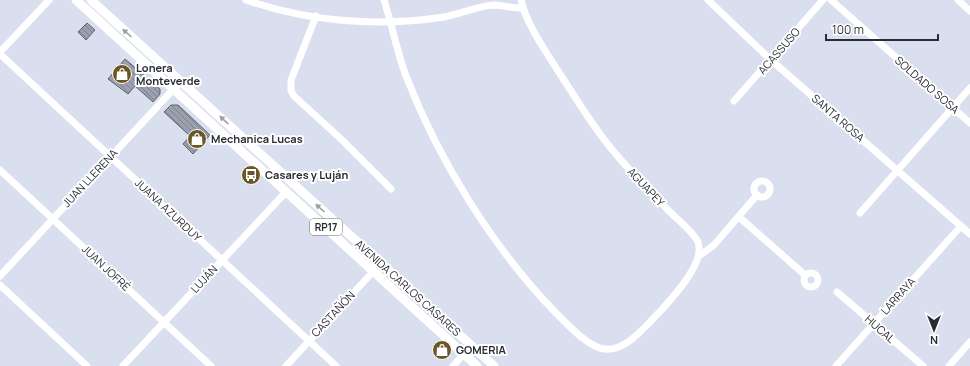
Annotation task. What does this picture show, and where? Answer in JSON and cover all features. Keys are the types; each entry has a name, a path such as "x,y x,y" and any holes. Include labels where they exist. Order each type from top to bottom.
{"main road":[{"name":"AVENIDA CARLOS CASARES","path":"76,0 477,366"},
{"name":"AVENIDA CARLOS CASARES","path":"90,0 494,366"}],"street":[{"path":"0,53 49,0"},
{"path":"246,0 275,9 316,16 345,20 391,23 446,17 494,4 518,8 522,4"},
{"path":"384,0 405,73 418,104 454,174 474,208 500,248 533,288 567,324 598,348 606,349 619,347 633,338 679,290 699,256 714,245 757,195"},
{"name":"SANTA ROSA","path":"708,0 771,60 970,234"},
{"name":"ACASSUSO","path":"734,101 823,0"},
{"name":"SOLDADO SOSA","path":"831,0 970,123"},
{"path":"958,0 970,11"},
{"name":"AGUAPEY","path":"522,4 548,56 593,125 615,153 696,239 699,244 699,256"},
{"path":"316,16 291,80 291,90 294,96 341,139 391,189"},
{"name":"JUANA AZURDUY","path":"0,53 336,366"},
{"name":"JUAN LLERENA","path":"0,276 181,81"},
{"path":"860,213 970,88"},
{"name":"JUAN JOFRÉ","path":"0,170 211,366"},
{"name":"LUJÁN","path":"123,366 286,192"},
{"path":"739,217 805,275"},
{"name":"LARRAYA","path":"836,366 961,226"},
{"name":"CASTAÑÓN","path":"286,366 381,263"},
{"path":"0,285 87,366"},
{"name":"HUCAL","path":"837,292 923,366"},
{"path":"948,366 970,342"},
{"path":"453,366 464,354"}],"building":[{"path":"87,23 95,30 86,40 78,32"},
{"path":"125,59 160,89 160,94 153,102 135,86 128,94 108,79"},
{"path":"171,105 178,105 210,135 193,154 183,144 190,136 164,112"}],"place":[{"name":"Lonera Monteverde","path":"122,74"},
{"name":"Mechanica Lucas","path":"197,139"},
{"name":"Casares y Luján","path":"251,175"},
{"name":"GOMERIA","path":"442,350"}]}
